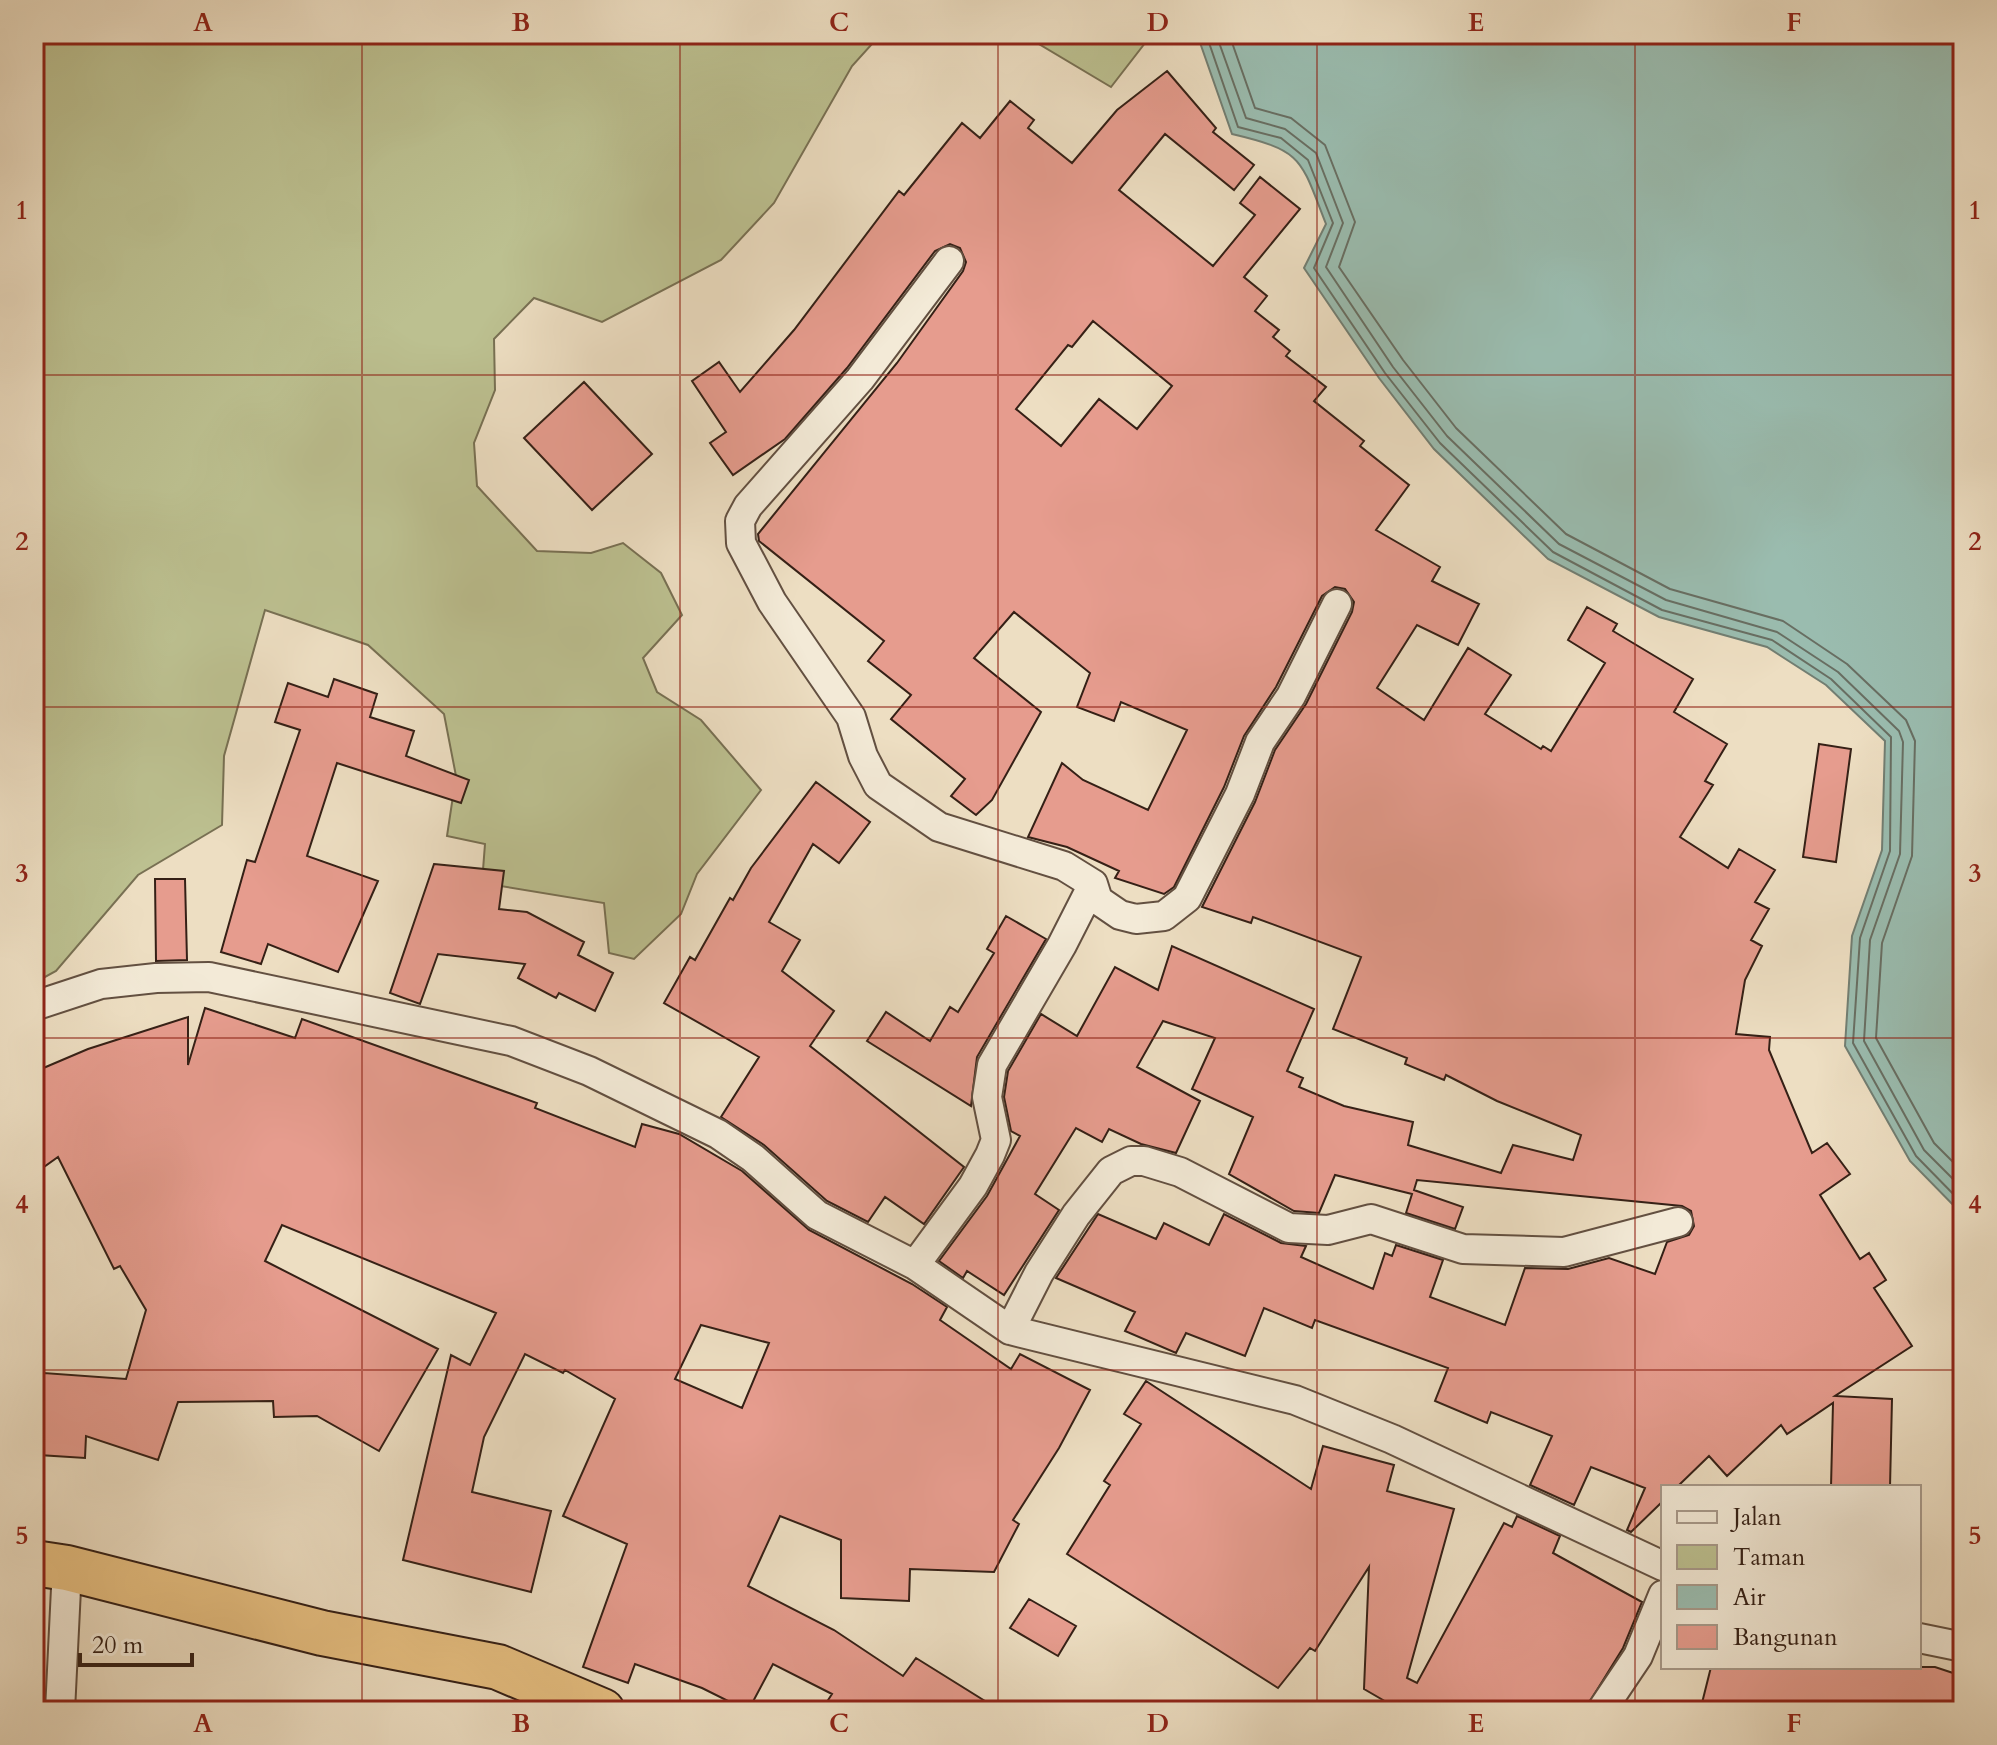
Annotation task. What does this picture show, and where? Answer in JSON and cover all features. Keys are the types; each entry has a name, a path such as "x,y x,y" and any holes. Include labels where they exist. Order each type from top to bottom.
{"highway":[{"path":"51,1566 322,1633 498,1667 602,1711"}],"street":[{"path":"949,261 860,379 748,506 740,521 741,543 772,602 851,717 863,756 878,785 939,827 1064,866 1093,884 1098,900 1120,915 1136,919 1164,916 1187,898 1240,794 1260,742 1291,696 1337,604"},
{"path":"915,1265 990,1155 996,1140 987,1097 992,1065 1062,945 1093,884"},
{"path":"34,1006 101,984 156,978 209,977 511,1041 589,1071 718,1134 753,1158 817,1215 915,1265 1010,1330 1285,1396 1392,1439 1661,1565"},
{"path":"1010,1330 1039,1273 1076,1215 1111,1171 1131,1161 1144,1161 1180,1172 1289,1228 1328,1230 1371,1219 1463,1249 1564,1252 1678,1222"},
{"path":"51,1566 60,1711"},
{"path":"1601,1711 1638,1656 1661,1600"},
{"path":"1921,1638 1963,1647"}],"green space":[{"path":"34,34 881,34 852,66 774,203 721,260 602,322 534,298 494,339 495,390 474,443 477,486 537,551 591,553 623,543 661,573 682,615 643,658 657,692 701,720 761,790 697,874 681,914 634,959 609,953 604,903 482,883 485,844 447,836 456,776 444,714 368,645 265,610 224,756 222,825 138,875 56,971 34,983"},
{"path":"1007,34 1152,34 1111,87 1037,43"}],"water":[{"path":"1197,34 1963,34 1963,1215 1910,1161 1845,1046 1852,936 1882,850 1885,741 1826,685 1767,647 1659,617 1548,559 1434,449 1379,378 1304,268 1326,224 1304,171 1287,153 1232,134"}],"building":[{"path":"1167,71 1216,128 1213,132 1254,165 1234,190 1165,134 1119,190 1213,266 1255,215 1240,203 1260,177 1300,209 1244,277 1267,296 1255,311 1279,330 1273,337 1290,351 1286,356 1326,387 1314,401 1364,441 1360,446 1409,485 1376,530 1440,567 1432,581 1479,604 1458,645 1417,625 1377,688 1424,720 1468,648 1511,675 1485,714 1541,749 1543,746 1551,751 1605,663 1568,640 1587,607 1617,624 1613,631 1693,679 1674,712 1727,744 1705,781 1713,785 1680,837 1728,868 1739,849 1775,870 1755,902 1769,909 1751,940 1762,946 1745,980 1736,1034 1770,1037 1769,1050 1812,1153 1827,1143 1850,1174 1820,1195 1860,1259 1869,1253 1886,1280 1874,1288 1912,1346 1835,1396 1892,1399 1890,1485 1831,1485 1833,1403 1787,1434 1781,1425 1727,1476 1709,1456 1679,1485 1661,1485 1661,1503 1631,1532 1627,1530 1645,1488 1591,1467 1574,1505 1530,1485 1552,1436 1491,1412 1487,1423 1435,1401 1448,1368 1315,1320 1312,1328 1264,1308 1245,1356 1186,1333 1176,1353 1125,1331 1135,1312 1056,1278 1098,1214 1156,1239 1164,1223 1209,1245 1224,1214 1281,1243 1306,1246 1301,1257 1373,1289 1385,1253 1392,1256 1396,1245 1443,1260 1430,1297 1505,1325 1525,1268 1568,1269 1609,1258 1655,1274 1667,1242 1689,1235 1694,1226 1691,1211 1682,1206 1417,1180 1414,1190 1463,1207 1455,1229 1406,1213 1412,1194 1335,1175 1319,1213 1294,1211 1229,1174 1253,1117 1192,1089 1215,1038 1163,1021 1137,1067 1200,1101 1176,1153 1141,1144 1109,1129 1102,1142 1076,1128 1035,1194 1059,1210 1004,1295 967,1271 963,1278 939,1261 987,1196 1020,1136 1011,1131 1004,1097 1008,1071 1041,1014 1077,1036 1115,967 1158,990 1172,946 1314,1009 1287,1071 1303,1078 1299,1087 1344,1106 1413,1122 1408,1145 1501,1173 1513,1145 1573,1160 1581,1135 1497,1101 1446,1075 1444,1080 1405,1064 1407,1058 1333,1029 1361,957 1253,917 1251,923 1202,907 1255,802 1275,750 1306,704 1352,612 1354,602 1345,589 1335,587 1322,596 1276,687 1244,736 1224,787 1174,887 1164,894 1115,878 1119,871 1067,847 1028,837 1062,763 1083,780 1148,810 1187,730 1121,702 1114,721 1077,707 1090,673 1014,612 974,658 1041,712 992,800 976,815 951,796 965,779 891,719 911,695 868,661 884,641 759,541 758,534 897,363 963,271 966,262 960,248 950,244 935,251 847,368 785,439 733,475 710,443 726,432 692,381 719,362 740,392 794,330 899,191 904,195 962,123 980,138 1010,101 1034,120 1028,128 1072,163 1117,110","holes":["1093,321 1172,386 1137,429 1099,399 1061,446 1016,409 1068,345 1072,347"]},
{"path":"584,382 652,454 592,510 524,438"},
{"path":"334,679 377,694 370,717 414,731 406,756 469,780 461,803 337,763 307,856 378,881 338,972 268,944 261,964 221,952 247,860 255,862 300,730 275,722 288,683 328,697"},
{"path":"1819,744 1851,749 1836,862 1803,857"},
{"path":"816,782 870,822 839,863 813,844 769,922 800,940 782,971 834,1011 810,1046 964,1167 924,1224 885,1197 868,1222 827,1201 764,1145 721,1117 759,1057 664,1003 690,957 695,960 730,898 733,900 751,868"},
{"path":"434,864 504,871 499,909 527,912 584,942 578,955 613,973 595,1011 559,993 556,998 518,978 525,964 438,954 420,1004 390,993"},
{"path":"155,879 185,879 187,960 156,961"},
{"path":"1006,916 1046,939 977,1057 971,1106 867,1041 886,1012 930,1041 950,1007 958,1012 994,953 987,949"},
{"path":"205,1008 295,1038 302,1019 537,1103 535,1108 635,1147 642,1124 679,1134 742,1171 809,1230 912,1284 947,1307 940,1320 1011,1369 1020,1354 1090,1390 1059,1448 1013,1520 1019,1524 994,1572 910,1569 909,1601 841,1598 841,1540 780,1516 748,1586 834,1630 903,1676 916,1658 1001,1711 821,1711 832,1694 773,1664 748,1711 702,1688 635,1664 628,1683 583,1667 627,1544 563,1516 615,1399 565,1370 563,1373 525,1354 484,1437 472,1492 551,1511 531,1592 403,1560 451,1355 470,1365 496,1313 282,1225 265,1261 438,1349 379,1451 317,1416 274,1417 273,1401 178,1402 158,1460 86,1436 85,1458 39,1455 44,1373 126,1379 146,1310 120,1266 114,1269 58,1157 34,1174 34,1072 88,1049 188,1017 188,1065","holes":["701,1325 769,1343 742,1408 675,1379"]},
{"path":"1146,1381 1311,1489 1323,1446 1394,1465 1387,1491 1454,1509 1407,1678 1417,1683 1504,1523 1512,1527 1517,1516 1560,1536 1553,1553 1642,1602 1623,1648 1584,1711 1402,1711 1364,1689 1369,1567 1315,1651 1310,1648 1278,1688 1067,1554 1110,1485 1104,1481 1141,1424 1124,1414"},
{"path":"1029,1599 1076,1626 1058,1656 1010,1628"},
{"path":"1935,1667 1962,1676 1950,1711 1700,1711 1710,1669"}]}
